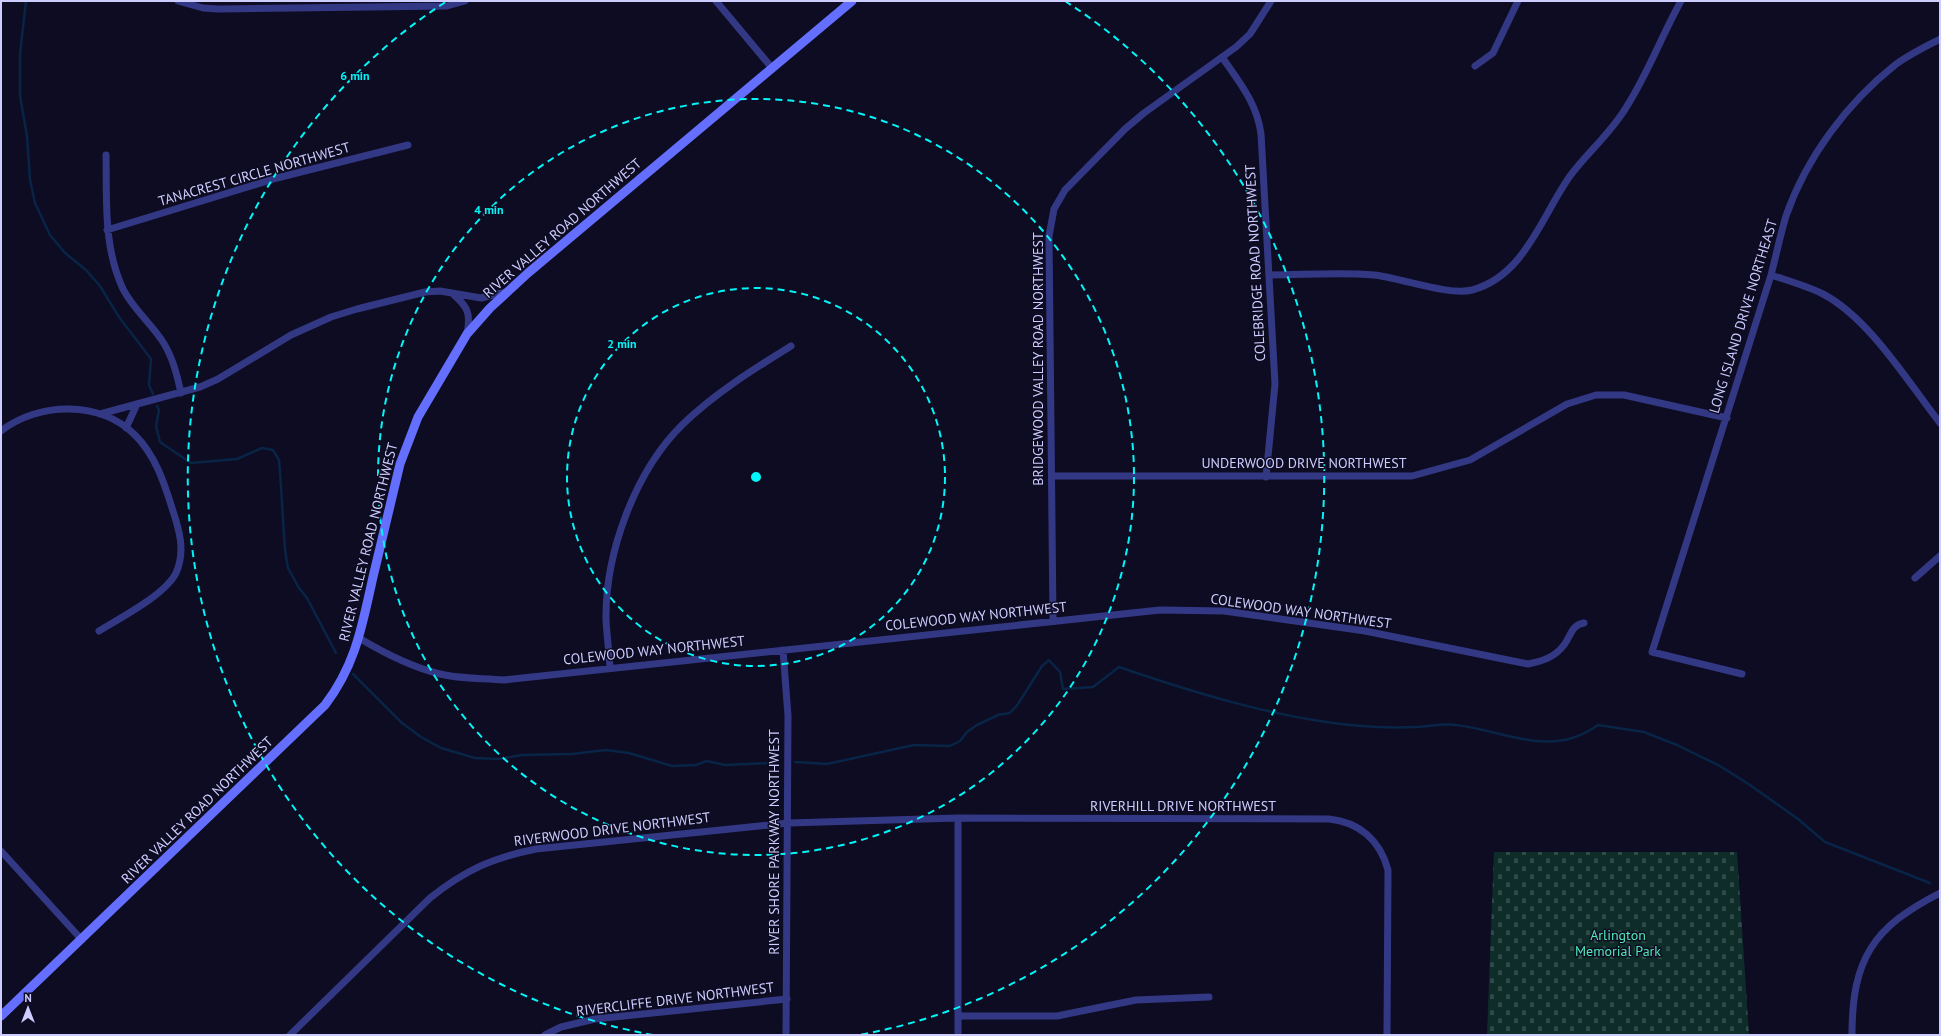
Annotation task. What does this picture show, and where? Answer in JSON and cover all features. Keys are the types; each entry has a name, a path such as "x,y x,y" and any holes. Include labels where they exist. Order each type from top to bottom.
{"street":[{"path":"178,1 203,8 218,9 447,6 465,1"},
{"path":"716,1 772,68"},
{"name":"RIVER VALLEY ROAD NORTHWEST","path":"1,1016 82,940 325,705 346,674 359,638 400,464 408,440 430,395 467,334 506,292 852,1"},
{"name":"BRIDGEWOOD VALLEY ROAD NORTHWEST","path":"1054,621 1049,236 1054,209 1066,190 1125,129 1144,113 1236,47 1250,34 1271,1"},
{"path":"1475,66 1492,53 1518,1"},
{"path":"1268,275 1374,275 1449,291 1463,292 1484,286 1507,271 1526,250 1569,177 1608,132 1627,106 1681,1"},
{"name":"LONG ISLAND DRIVE NORTHEAST","path":"1742,674 1652,652 1727,418 1771,275 1786,217 1799,185 1822,144 1843,116 1869,88 1896,64 1940,39"},
{"name":"COLEBRIDGE ROAD NORTHWEST","path":"1222,57 1250,99 1259,122 1275,384 1266,477"},
{"name":"TANACREST CIRCLE NORTHWEST","path":"107,230 277,178 408,145"},
{"path":"106,154 107,230 110,251 123,288 133,305 166,348 176,371 182,393"},
{"path":"1771,275 1805,286 1824,295 1846,309 1873,337 1940,423"},
{"path":"100,414 182,393 218,379 291,335 331,317 426,292 440,291 481,298 506,292"},
{"path":"453,293 464,303 468,311 469,321 467,334"},
{"path":"610,668 606,619 611,570 617,545 632,502 646,471 670,438 697,412 754,370 791,346"},
{"name":"UNDERWOOD DRIVE NORTHWEST","path":"1052,476 1398,477 1426,473 1470,460 1567,404 1596,394 1624,396 1727,418"},
{"path":"126,428 137,404"},
{"path":"1,431 12,422 37,412 68,408 100,414 126,428 135,435 151,454 164,482 179,529 181,538 180,557 175,573 150,599 99,631"},
{"path":"1915,578 1940,556"},
{"name":"COLEWOOD WAY NORTHWEST","path":"359,638 384,653 410,665 441,674 504,680 1160,610 1224,611 1365,631 1528,664 1542,661 1554,655 1564,645 1574,627 1584,623"},
{"name":"RIVER SHORE PARKWAY NORTHWEST","path":"783,650 788,716 786,1035"},
{"path":"958,818 958,1035"},
{"name":"RIVERHILL DRIVE NORTHWEST","path":"788,823 958,818 1329,819 1349,823 1359,828 1375,842 1385,860 1388,870 1387,1035"},
{"name":"RIVERWOOD DRIVE NORTHWEST","path":"290,1035 430,898 451,881 476,867 505,855 536,848 788,823"},
{"path":"1,851 82,940"},
{"path":"1852,1035 1853,994 1864,960 1874,943 1899,917 1940,894"},
{"path":"958,1016 1057,1016 1136,1000 1209,997"},
{"name":"RIVERCLIFFE DRIVE NORTHWEST","path":"545,1035 561,1027 595,1019 787,999"}],"green space":[{"name":"Arlington Memorial Park","path":"1494,852 1737,852 1749,1035 1487,1035"}],"waterway":[{"path":"26,1 20,54 20,96 27,136 30,180 35,203 50,235 65,253 86,270 100,286 119,317 151,359 149,385 153,394"},
{"path":"157,406 159,410 156,426 160,442 191,463 237,459 262,448 273,450 279,460 285,550 288,568 299,588 307,598 336,653"},
{"path":"795,762 827,764 914,745 950,746 960,741 967,732 977,725 998,715 1010,713 1018,704 1042,666 1049,660 1060,672 1063,689 1093,687 1119,667 1204,694 1262,710 1350,725 1374,727 1451,725 1475,728 1511,737 1546,742 1563,740 1580,735 1598,725 1644,732 1677,745 1720,766 1798,819 1825,842 1930,883"},
{"path":"353,674 402,723 421,737 441,748 475,758 499,759 522,755 572,754 606,750 629,753 672,766 696,765 707,761 725,765 771,763"}]}
